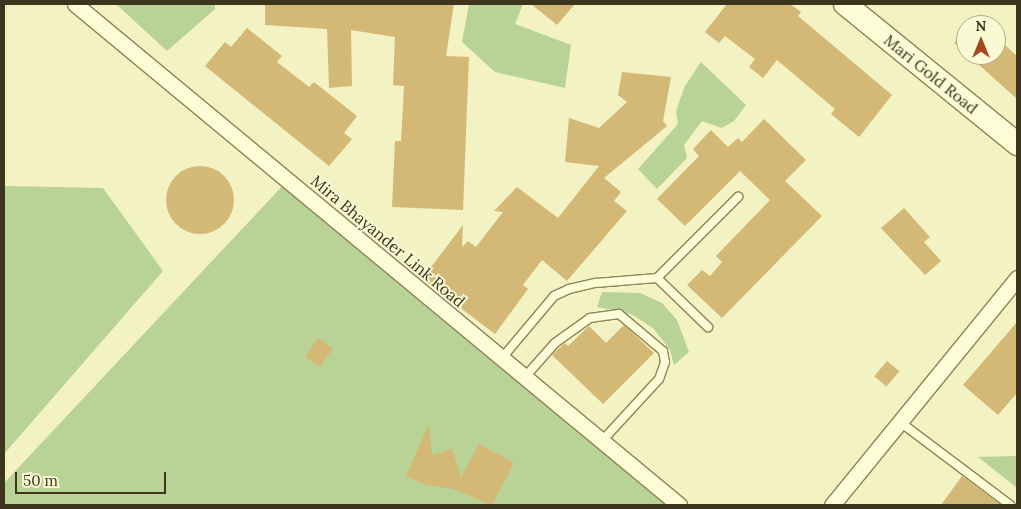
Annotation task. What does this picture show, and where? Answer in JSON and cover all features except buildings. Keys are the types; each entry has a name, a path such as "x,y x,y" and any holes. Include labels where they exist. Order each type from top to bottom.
{"street":[{"name":"Mira Bhayander Link Road","path":"74,4 679,505"},
{"name":"Mari Gold Road","path":"845,4 1017,144"},
{"path":"832,505 1017,278"}],"lane":[{"path":"502,358 554,296 569,289 596,283 657,278 738,197"},
{"path":"657,278 708,328"},
{"path":"525,377 555,343 590,318 619,314 663,351 665,362 659,379 602,441"},
{"path":"900,422 1010,505"}],"green space":[{"path":"116,4 215,4 215,9 167,51"},
{"path":"469,4 523,4 515,24 571,45 565,88 495,72 462,42"},
{"path":"701,62 746,105 734,121 722,128 702,121 684,145 687,158 657,189 638,169 678,124 676,111 685,86"},
{"path":"288,180 679,505 4,505 4,483"},
{"path":"4,186 103,188 163,271 4,454"},
{"path":"602,292 640,293 662,303 677,320 689,352 674,365 670,350 653,328 631,314 597,307"},
{"path":"1017,456 1017,488 978,457"}]}
